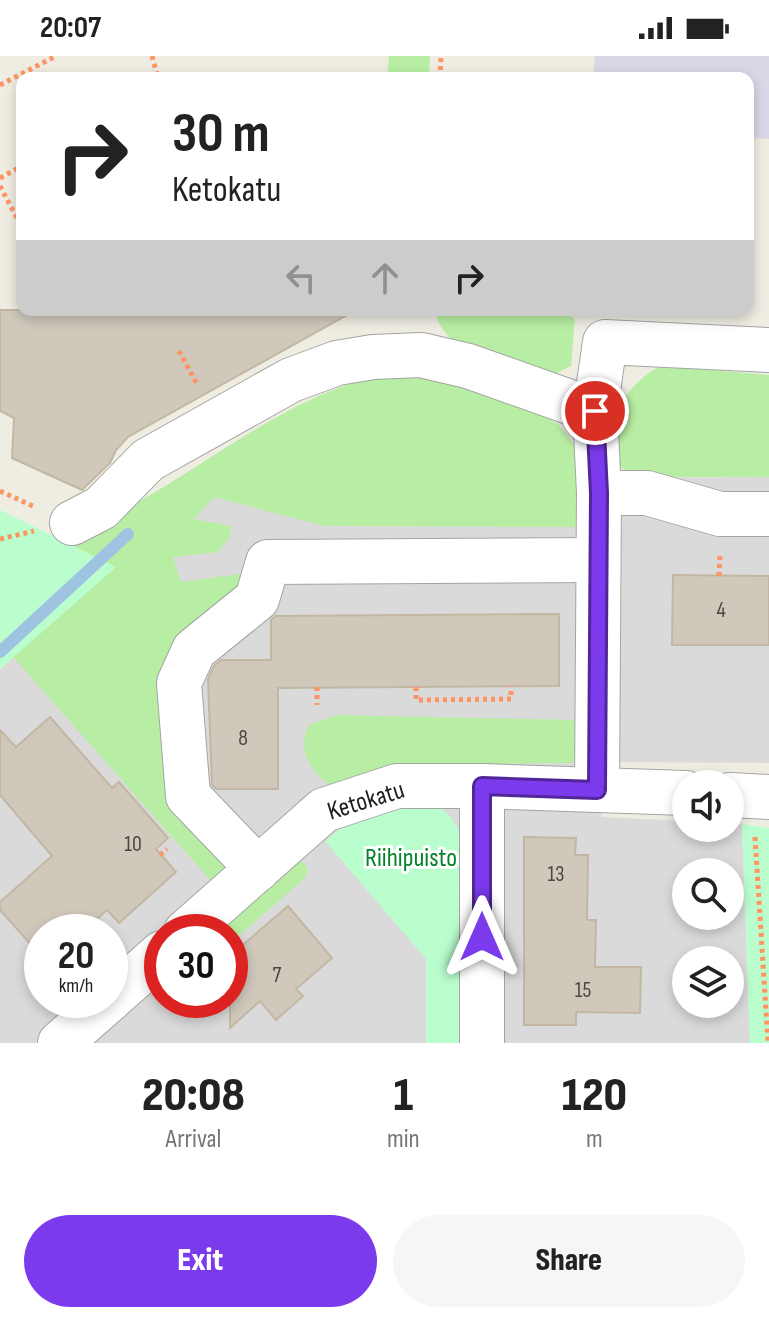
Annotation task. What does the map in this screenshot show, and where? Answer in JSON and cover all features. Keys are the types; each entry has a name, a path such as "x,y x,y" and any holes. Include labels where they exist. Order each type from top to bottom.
{"street":[{"path":"597,790 599,493 595,411 605,342 769,350"},
{"path":"72,523 101,508 148,460 291,380 337,363 373,357 421,355 468,366 595,411"},
{"path":"599,493 647,493 720,514 769,514"},
{"path":"258,869 188,796 179,683 194,650 257,599 268,562 598,560"},
{"name":"Ketokatu","path":"207,914 324,810 397,786 672,793"},
{"path":"482,786 482,1043"},
{"path":"744,804 762,816"},
{"path":"128,983 144,969"},
{"path":"60,1043 88,1018"}],"path":[{"path":"25,72 56,56"},
{"path":"0,186 16,216"},
{"path":"416,687 416,700 511,699 511,686"},
{"path":"317,687 317,705"},
{"path":"762,816 768,1043"},
{"path":"160,855 167,849"}],"shaded area":[{"path":"595,56 769,56 769,139 754,138 754,72 594,72"},
{"path":"769,477 769,763 599,762 601,817 672,820 672,842 743,842 743,858 672,858 672,930 744,930 744,879 750,1043 0,1043 0,669 215,480"}],"green space":[{"path":"389,56 430,56 429,72 388,72"},
{"path":"437,316 568,316 575,319 571,366 549,377 498,364 466,350 442,328"},
{"path":"661,366 769,375 769,477 635,477 619,466 616,440 618,413 635,385"},
{"path":"411,369 500,393 558,424 573,443 584,469 584,522 575,527 324,526 214,497 194,519 231,526 229,538 218,552 173,557 181,582 240,574 240,588 172,683 232,861 213,883 13,657 115,568 58,539 120,512 295,408 331,391"},
{"path":"0,510 116,567 0,669"},
{"path":"336,715 574,720 582,725 575,763 482,764 394,774 338,790 315,771 309,763 304,745 309,725"},
{"name":"Riihipuisto","path":"412,801 433,805 446,812 465,844 468,1043 426,1043 426,959 325,841 357,816"},
{"path":"744,824 769,828 769,1043 750,1043"},
{"path":"303,862 308,869 305,878 248,928 248,914 238,914 294,863"}],"building":[{"path":"0,310 16,310 16,316 345,316 128,437 116,450 110,463 82,490 12,458 14,418 0,411"},
{"path":"673,575 769,576 769,645 672,645"},
{"path":"559,614 559,686 278,688 278,789 216,789 212,785 208,679 221,660 271,660 271,620 275,616"},
{"path":"50,717 112,788 119,782 168,838 156,849 176,872 128,915 111,914 107,910 102,914 24,914 24,937 0,910 0,902 52,856 0,795 0,730 16,747"},
{"path":"524,837 576,838 575,855 588,855 587,920 596,920 595,967 641,967 640,1013 576,1012 576,1025 524,1025"},
{"path":"288,906 332,958 296,989 303,996 276,1020 260,1001 248,1012 248,940"},
{"path":"230,1018 241,1018 230,1028"}],"waterway":[{"path":"0,652 128,534"}],"route":[{"path":"482,937 482,786 597,790 599,493 595,411"}]}
